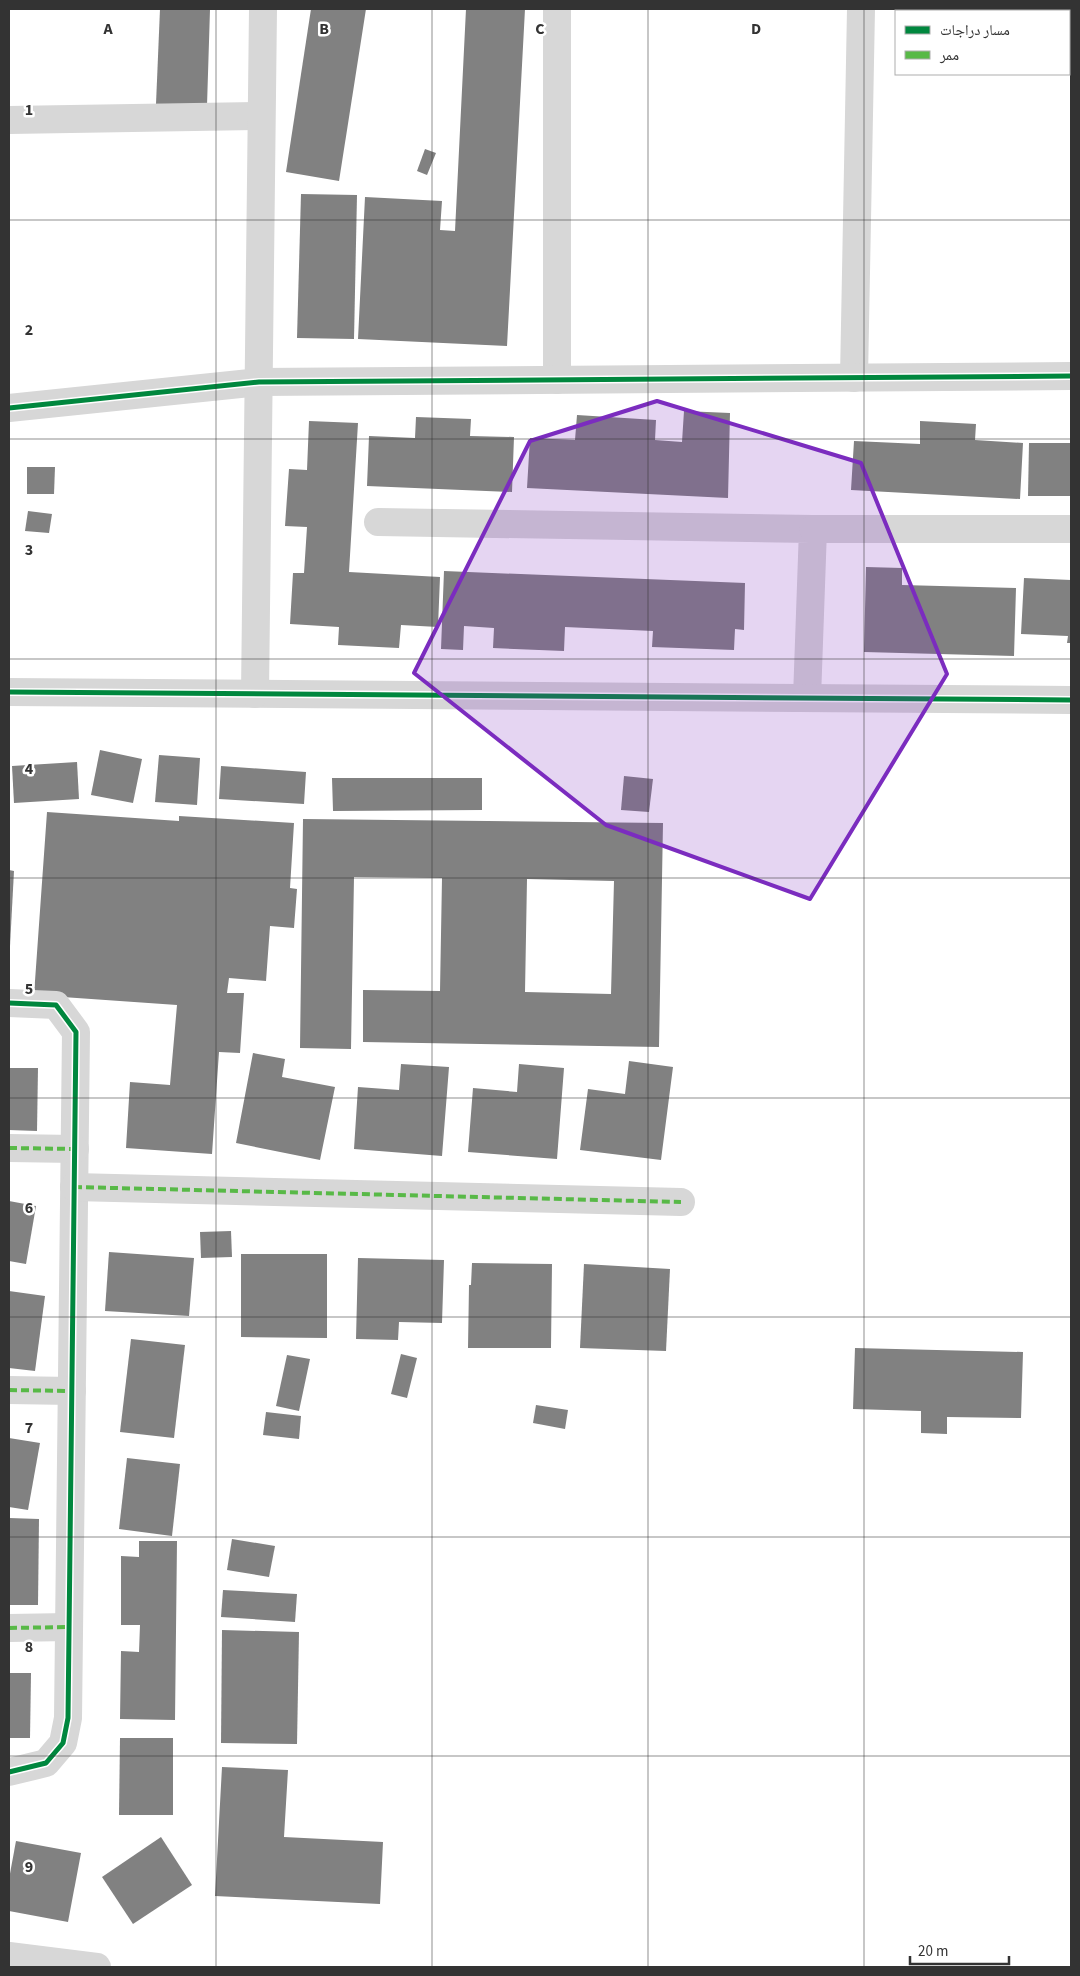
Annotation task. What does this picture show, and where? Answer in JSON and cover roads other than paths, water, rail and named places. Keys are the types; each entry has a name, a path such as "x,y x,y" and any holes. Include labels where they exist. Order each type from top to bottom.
{"street":[{"path":"255,694 263,9"},
{"path":"557,380 558,9"},
{"path":"854,378 861,9"},
{"path":"9,120 261,116"},
{"path":"9,408 259,382 1071,376"},
{"path":"378,522 813,529 1071,529"},
{"path":"807,698 813,529"},
{"path":"9,692 1071,700"},
{"path":"9,1003 56,1005 76,1032 68,1718 63,1743 46,1763 9,1772"},
{"path":"9,1148 74,1149"},
{"path":"74,1186 681,1202"},
{"path":"9,1390 72,1391"},
{"path":"9,1628 69,1627"},
{"path":"9,1956 97,1967"}]}
